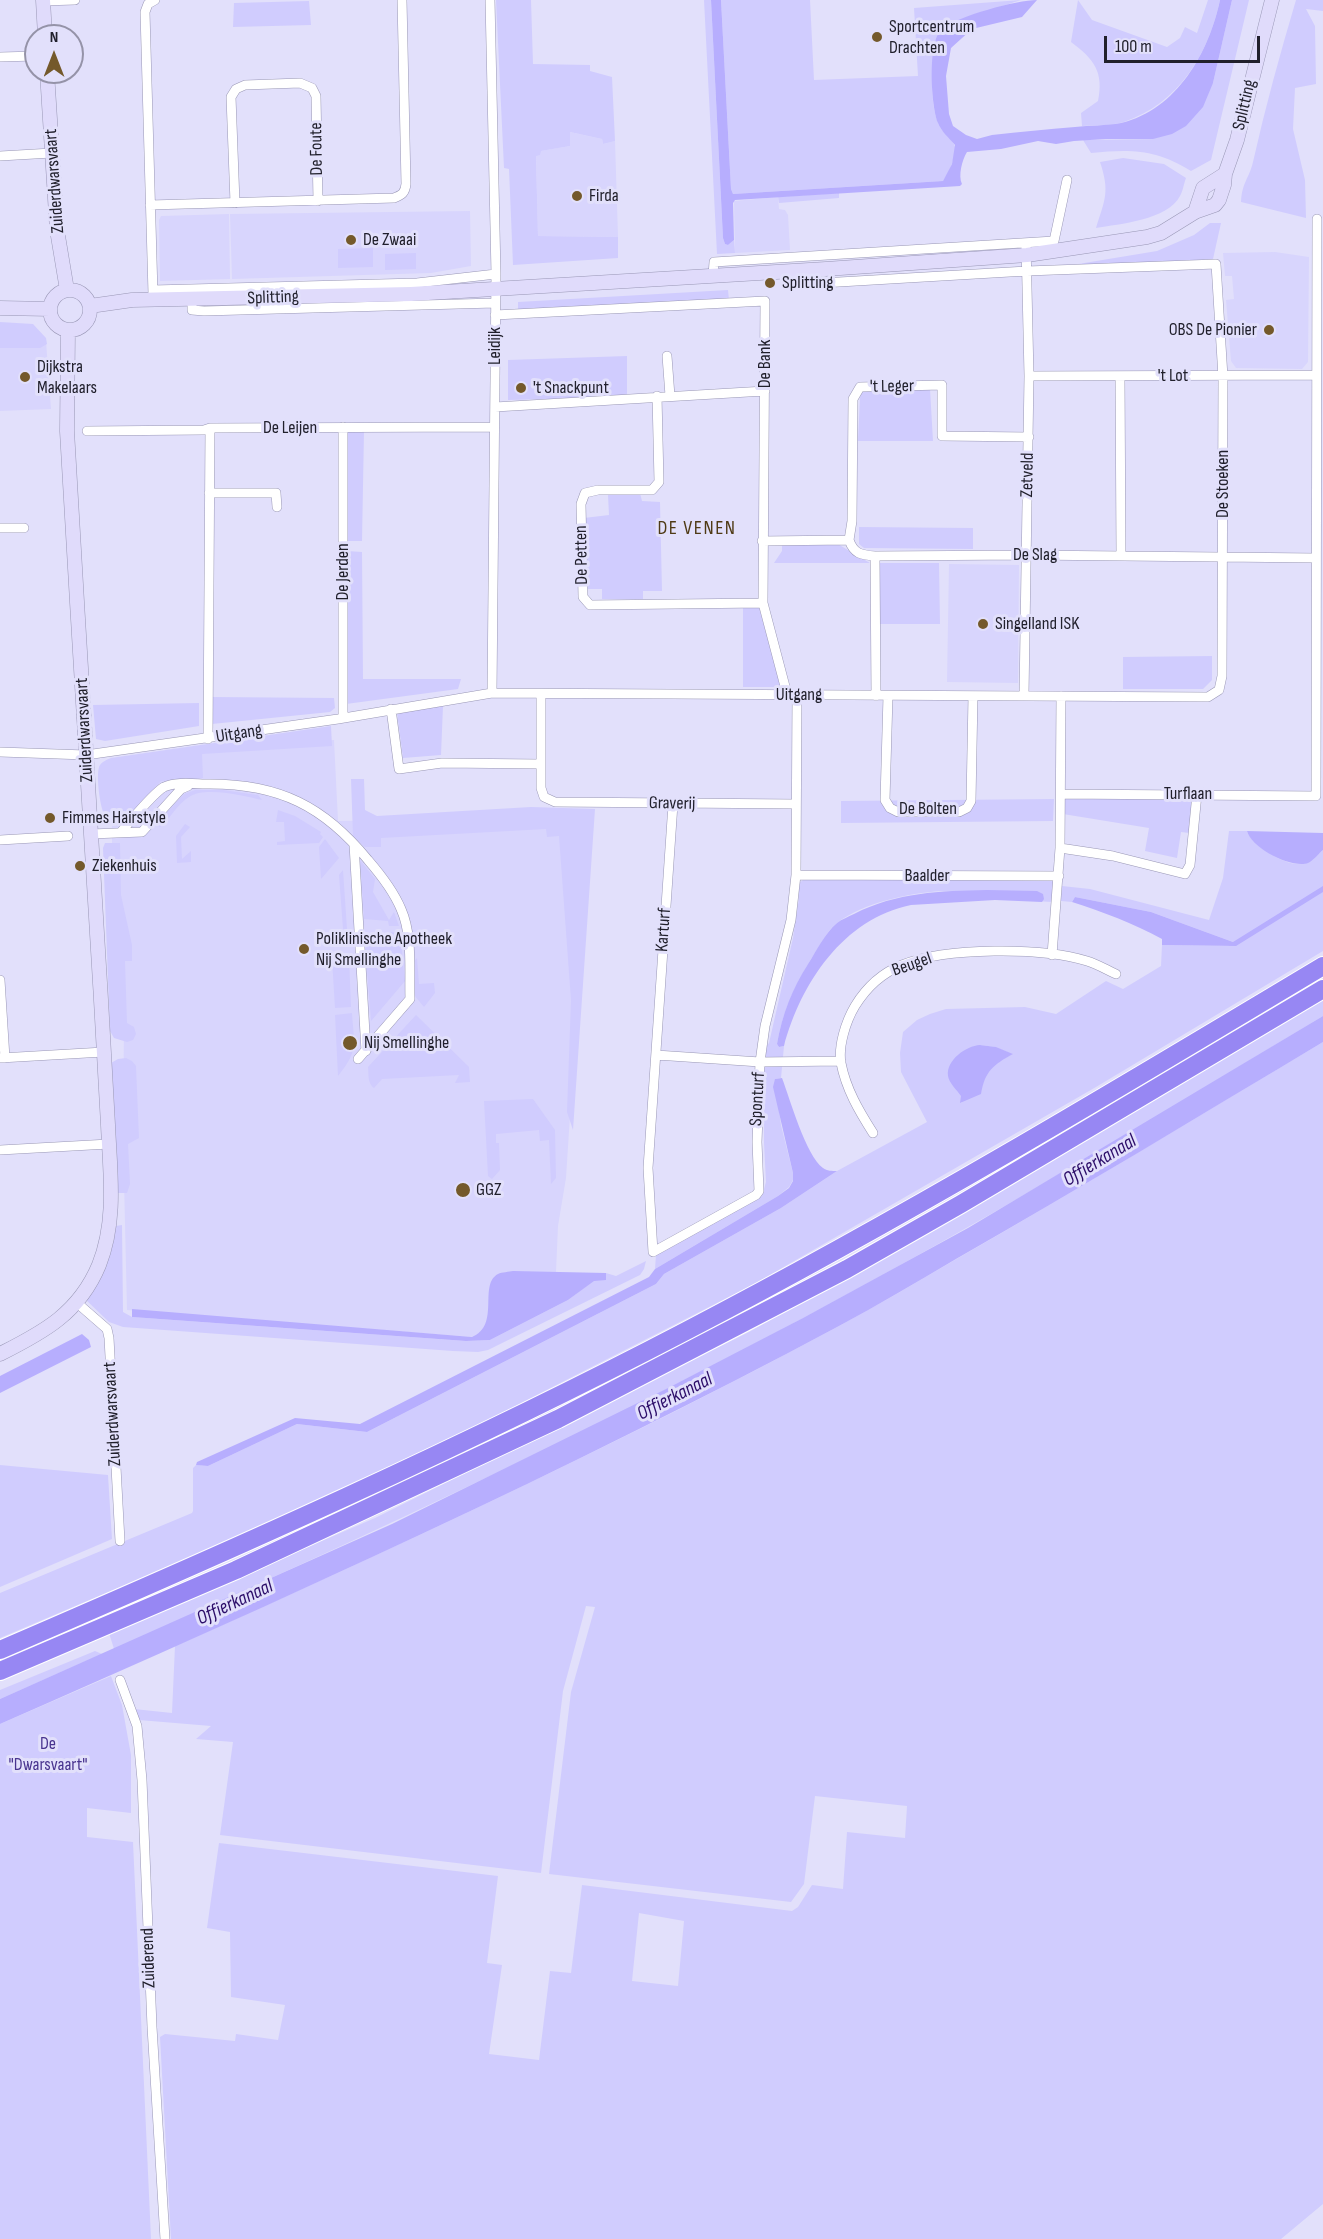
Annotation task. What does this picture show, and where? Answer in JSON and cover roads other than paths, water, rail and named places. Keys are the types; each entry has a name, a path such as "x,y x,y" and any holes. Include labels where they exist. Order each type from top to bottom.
{"highway":[{"path":"0,1650 285,1526 471,1439 688,1330 934,1197 1323,966"},
{"path":"0,1671 236,1570 558,1419 857,1263 961,1204 1323,989"}],"main road":[{"name":"Splitting","path":"90,306 153,295 192,305 713,275 787,278 1026,249 1148,237 1167,229 1195,212 1215,205 1219,200 1237,140 1272,0"},
{"path":"43,1 44,24"},
{"name":"Zuiderdwarsvaart","path":"48,84 57,230 67,290"},
{"path":"1195,212 1203,188 1225,174"},
{"path":"67,290 82,294 90,306 87,321 75,329 68,330 55,323 50,309 55,297 67,290"},
{"path":"0,308 50,309"},
{"name":"Zuiderdwarsvaart","path":"0,1354 45,1331 76,1302 96,1272 110,1226 109,1144 67,431 68,330"}],"street":[{"path":"43,1 75,0"},
{"path":"153,295 145,12 148,4 155,0"},
{"path":"318,201 394,198 405,191 402,0"},
{"name":"Leidijk","path":"490,0 496,274 492,693"},
{"path":"0,57 24,56"},
{"name":"De Foute","path":"300,83 312,88 316,96 318,201 235,203 231,97 236,89 245,85 300,83"},
{"path":"0,156 52,153"},
{"name":"Splitting","path":"713,275 714,262 1026,249 1054,240 1067,180"},
{"path":"150,205 235,203"},
{"path":"1316,558 1317,219"},
{"name":"Zetveld","path":"1024,695 1029,437 1026,249"},
{"name":"Splitting","path":"787,278 1216,264"},
{"name":"De Stoeken","path":"1208,697 1219,690 1222,676 1223,377 1216,264"},
{"name":"Splitting","path":"153,295 417,283 496,274"},
{"name":"De Bank","path":"495,315 765,301 763,603 792,694"},
{"name":"Splitting","path":"192,305 495,303"},
{"path":"667,356 670,396"},
{"name":"'t Lot","path":"1029,376 1316,379"},
{"path":"1120,376 1121,556"},
{"name":"'t Leger","path":"849,540 852,521 853,399 860,387 942,386 942,436 1029,437"},
{"path":"495,407 765,391"},
{"name":"De Petten","path":"657,396 659,482 652,490 598,490 585,494 581,504 583,597 590,604 763,603"},
{"name":"De Jerden","path":"343,427 343,717"},
{"name":"De Leijen","path":"87,431 494,427"},
{"path":"208,739 210,428"},
{"path":"209,493 276,493 277,507"},
{"path":"0,528 24,528"},
{"path":"762,541 849,540"},
{"name":"De Slag","path":"849,540 852,548 858,554 875,556 1316,558"},
{"path":"875,556 876,696"},
{"name":"Turflaan","path":"1061,794 1316,796 1316,558"},
{"name":"Uitgang","path":"0,752 86,755 208,739 492,693 1208,697"},
{"name":"Graverij","path":"541,694 541,788 544,797 555,802 796,804"},
{"path":"792,694 796,804"},
{"name":"De Bolten","path":"888,696 885,800 890,808 898,812 959,812 967,808 970,801 973,696"},
{"path":"1052,955 1060,848 1061,696"},
{"path":"391,709 399,769 442,763 540,764"},
{"path":"120,833 162,788 172,784 233,784 294,799 320,812 354,844 390,887 402,910 408,936 410,999 358,1059"},
{"path":"90,834 142,832 181,789 191,785"},
{"path":"1060,848 1113,856 1185,874 1190,865 1197,794"},
{"name":"Karturf","path":"648,1168 672,804"},
{"name":"Sponturf","path":"648,1168 652,1252 756,1195 759,1185 757,1142 760,1062 765,1026 791,920 796,875 796,804"},
{"path":"0,840 68,836"},
{"path":"354,844 366,1051"},
{"name":"Baalder","path":"796,875 1059,876"},
{"name":"Beugel","path":"873,1133 851,1097 841,1060 844,1033 851,1014 863,993 880,977 902,965 933,956 994,951 1052,955 1087,961 1116,974"},
{"path":"0,980 2,1058 104,1052"},
{"path":"656,1055 760,1062 841,1060"},
{"path":"0,1150 109,1144"},
{"name":"Zuiderdwarsvaart","path":"76,1302 107,1329 109,1338 120,1540"},
{"name":"Zuiderend","path":"120,1680 137,1726 142,1780 152,2027 165,2239"}],"water":[{"path":"711,0 721,0 733,194 943,181 952,164 955,145 938,123 932,89 932,60 937,36 942,29 961,19 1002,6 1037,0 1022,17 972,29 951,48 946,76 949,114 953,126 977,139 992,135 1115,124 1141,116 1159,106 1187,76 1208,39 1220,0 1232,0 1213,83 1203,107 1186,126 1172,134 1153,139 1106,139 1056,144 1038,141 1001,149 967,152 961,168 962,184 960,186 735,200 733,203 734,240 728,245 725,244 723,238"},
{"path":"1247,831 1323,833 1323,850 1308,863 1292,863 1264,850 1250,838"},
{"path":"1323,886 1323,892 1236,946 1162,945 1162,939 1140,928 1072,902 1075,897 1151,912 1233,942"},
{"path":"1037,891 1043,894 1044,899 1042,902 995,900 911,905 887,912 865,924 845,939 814,977 801,999 784,1046 779,1047 777,1044 782,1023 792,993 821,942 837,923 870,907 903,897 936,892"},
{"name":"Offierkanaal","path":"1323,1016 1323,1042 1048,1206 839,1326 633,1432 423,1533 0,1724 0,1699 392,1524 668,1388 968,1228"},
{"path":"980,1045 996,1047 1013,1054 991,1069 981,1094 960,1103 961,1096 950,1081 948,1070 954,1059 963,1051"},
{"path":"782,1078 811,1152 823,1168 837,1171 781,1208 664,1274 656,1284 367,1432 297,1424 208,1466 196,1465 197,1462 295,1418 360,1424 649,1277 655,1269 778,1196 789,1188 793,1181 773,1087 775,1079"},
{"path":"513,1271 606,1273 606,1280 594,1281 568,1300 490,1340 466,1341 132,1317 132,1309 472,1337 481,1331 485,1324 492,1279 500,1273"},
{"path":"82,1334 89,1340 91,1347 0,1393 0,1376"}],"place":[{"name":"Sportcentrum Drachten","path":"877,37"},
{"name":"Firda","path":"577,196"},
{"name":"De Zwaai","path":"351,240"},
{"name":"Splitting","path":"770,283"},
{"name":"OBS De Pionier","path":"1269,330"},
{"name":"Dijkstra Makelaars","path":"25,377"},
{"name":"'t Snackpunt","path":"521,388"},
{"name":"Singelland ISK","path":"983,624"},
{"name":"Fimmes Hairstyle","path":"50,818"},
{"name":"Ziekenhuis","path":"80,866"},
{"name":"Poliklinische Apotheek Nij Smellinghe","path":"304,949"},
{"name":"Nij Smellinghe","path":"350,1043"},
{"name":"GGZ","path":"463,1190"}],"district":[{"name":"DE VENEN","path":"697,529"}],"park label":[{"name":"De \"Dwarsvaart\"","path":"48,1754"}]}
